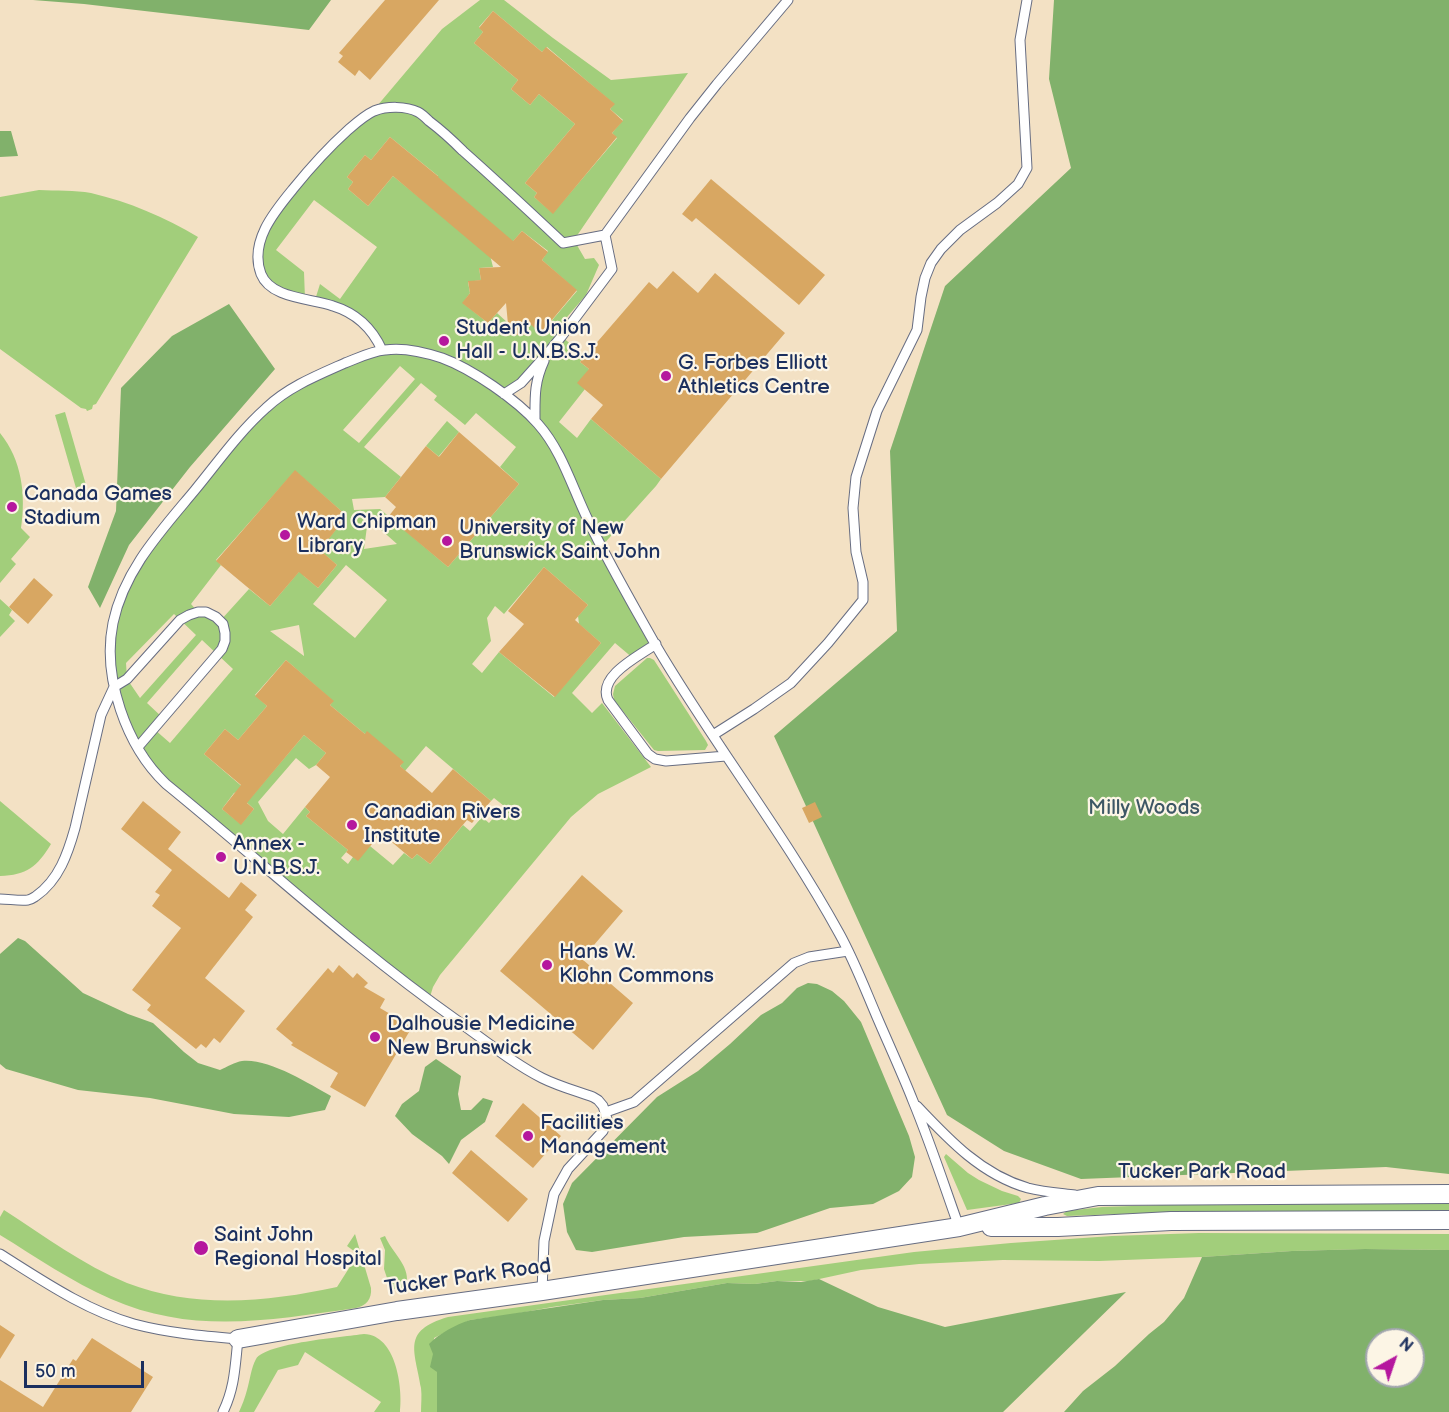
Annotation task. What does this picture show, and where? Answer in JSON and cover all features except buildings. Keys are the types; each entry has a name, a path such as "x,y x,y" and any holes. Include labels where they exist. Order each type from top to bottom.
{"street":[{"name":"Tucker Park Road","path":"238,1339 397,1311 959,1227 1045,1206 1098,1197 1449,1194"},
{"name":"Tucker Park Road","path":"959,1227 1058,1227 1171,1221 1449,1220"}],"lane":[{"path":"382,350 370,329 361,321 335,306 278,292 262,276 259,265 259,248 263,232 279,207 313,164 355,124 372,111 395,107 418,112 564,243 605,235 690,118 789,0"},
{"path":"713,735 791,683 863,600 853,508 855,477 877,411 917,330 925,278 941,249 960,230 998,203 1018,184 1027,168 1020,40 1028,0"},
{"path":"504,394 521,383 547,354 612,269 605,235"},
{"path":"542,1291 544,1241 554,1194 568,1169 603,1131 607,1119 606,1112 598,1100 542,1078 429,1000 298,896 166,784 153,772 138,747 120,708 110,664 113,621 120,598 138,560 166,523 253,420 270,404 292,389 358,357 382,350 408,350 444,359 504,394 535,420 551,439 592,529 656,644 819,898 848,951 913,1101 959,1227"},
{"path":"535,420 535,390 539,372 547,354"},
{"path":"0,899 30,900 52,882 61,868 75,828 100,715 114,687 127,679 180,620 198,612 206,612 216,617 223,624 225,633 222,649 138,747"},
{"path":"656,644 611,677 605,694 608,700 648,754 655,759 666,761 726,756"},
{"path":"606,1112 634,1102 794,963 809,957 848,951"},
{"path":"913,1101 963,1152 981,1166 1004,1178 1027,1188 1098,1197"},
{"name":"Tucker Park Road","path":"0,1254 59,1292 132,1324 200,1336 238,1339"},
{"path":"223,1412 234,1383 238,1339"}],"green space":[{"path":"33,0 331,0 309,30"},
{"path":"480,0 504,0 611,80 688,73 574,240 585,259 594,258 599,265 586,295 555,331 585,356 580,362 589,369 585,389 559,422 577,438 591,419 661,479 601,547 656,644 634,659 615,643 572,693 592,713 602,703 651,767 598,794 571,817 440,975 429,1000 166,784 128,727 110,644 129,577 253,420 292,389 382,349 361,321 315,300 320,284 340,299 377,247 314,200 276,250 304,272 305,299 290,296 262,276 263,232 313,164 372,112 442,29","holes":["493,11 542,52 547,47 614,104 610,109 623,120 612,133 617,138 553,213 534,197 537,193 525,183 575,124 539,94 530,105 511,89 518,80 474,43 483,32 479,27","390,137 438,176 432,185 508,247 522,231 548,251 542,260 577,291 542,332 525,320 524,335 510,335 508,323 497,313 488,323 463,303 470,293 468,282 481,280 479,268 493,267 490,255 393,176 368,206 348,189 353,182 347,177 365,155 371,160","400,366 415,379 359,443 343,430","539,372 535,419 504,394","421,383 437,396 434,400 465,425 476,413 516,447 500,467 519,484 448,567 380,509 354,510 352,499 385,497 401,477 364,447","295,471 347,516 315,555 324,554 337,565 318,588 304,576 302,568 270,606 249,589 220,621 198,612 191,604 221,565 216,560","369,519 397,544 364,549","346,565 387,600 355,638 313,604","544,567 588,605 578,616 579,624 601,643 554,697 499,652 482,673 472,664 491,641 487,618 495,606 504,614","174,614 196,635 140,698 127,679 126,663","299,625 304,656 270,631","202,640 233,669 170,743 154,729 163,718 147,703","286,660 333,701 330,705 403,762 400,766 405,771 426,746 491,801 494,798 504,806 489,823 482,817 470,831 463,825 430,864 417,854 412,859 404,853 393,865 370,846 353,857 348,864 341,858 348,850 306,816 310,812 305,807 283,834 268,821 258,802 296,758 309,769 316,765 326,753 304,735 253,795 243,799 254,809 241,824 222,809 234,793 245,789 204,754 225,729 238,740 267,706 255,695"]},
{"name":"Milly Woods","path":"1054,0 1449,0 1449,1174 1386,1167 1081,1179 1004,1151 947,1115 774,736 897,631 890,451 945,286 1071,168 1049,79"},
{"path":"0,131 11,131 18,156 0,157"},
{"path":"39,190 79,191 119,201 173,223 198,237 96,404 87,411 0,349 0,197"},
{"path":"229,304 275,369 190,467 129,545 100,608 88,587 116,511 121,388 172,336"},
{"path":"65,412 90,499 80,502 55,415"},
{"path":"447,421 459,432 439,456 462,476 426,446"},
{"name":"Canada Games Stadium","path":"0,433 18,466 23,503 21,528 30,537 11,559 16,564 0,583"},
{"path":"0,599 12,610 9,615 15,621 0,637"},
{"path":"647,658 654,660 706,741 708,745 705,750 654,750 614,700 615,686"},
{"path":"0,801 51,844 41,859 24,872 0,876"},
{"path":"18,938 25,941 83,993 153,1023 198,1063 220,1070 242,1061 264,1063 276,1067 331,1096 325,1110 289,1117 234,1114 150,1098 78,1090 6,1069 0,1064 0,954"},
{"path":"808,983 817,984 832,991 844,1001 861,1022 909,1136 915,1157 912,1177 899,1191 873,1204 830,1208 757,1233 684,1237 592,1252 576,1250 567,1232 563,1204 572,1183 657,1097 698,1071 761,1015 782,1003 797,988"},
{"path":"436,1059 461,1076 458,1094 461,1110 471,1110 483,1098 493,1101 485,1122 461,1140 449,1164 442,1156 412,1134 395,1116 402,1104 419,1091 425,1067"},
{"path":"946,1154 979,1180 1018,1196 1021,1199 1019,1203 967,1210 944,1157"},
{"path":"1192,1204 1449,1204 1449,1211 1199,1211 1067,1216 1063,1214 1067,1211 1102,1207"},
{"path":"4,1210 111,1276 152,1291 205,1300 258,1299 337,1287 358,1254 347,1246 355,1234 371,1288 370,1295 363,1306 356,1308 293,1317 232,1322 172,1317 111,1299 54,1269 0,1235 0,1217"},
{"path":"1199,1233 1449,1234 1449,1250 1365,1249 1099,1261 1003,1260 919,1264 861,1270 810,1281 727,1283 640,1298 552,1307 470,1320 434,1338 437,1412 421,1412 421,1391 415,1353 417,1336 423,1329 448,1317 914,1252 1112,1236"},
{"path":"385,1236 403,1264 407,1276 407,1283 401,1289 394,1289 389,1284 384,1269 385,1250 380,1238"},
{"path":"1449,1250 1449,1412 1064,1412 1083,1391 1164,1322 1184,1298 1202,1257 1292,1251"},
{"path":"819,1279 878,1307 945,1327 1126,1292 1003,1412 437,1412 437,1372 430,1367 433,1354 429,1344 448,1330 470,1320 603,1300 640,1298 727,1283 801,1282"},
{"path":"364,1334 384,1343 390,1353 398,1377 400,1412 374,1412 381,1402 305,1352 298,1365 278,1370 254,1412 239,1412 254,1363 263,1353 289,1345"}],"place":[{"name":"Student Union Hall - U.N.B.S.J.","path":"444,341"},
{"name":"G. Forbes Elliott Athletics Centre","path":"666,376"},
{"name":"Canada Games Stadium","path":"12,507"},
{"name":"Ward Chipman Library","path":"285,535"},
{"name":"University of New Brunswick Saint John","path":"447,541"},
{"name":"Canadian Rivers Institute","path":"352,825"},
{"name":"Annex - U.N.B.S.J.","path":"221,857"},
{"name":"Hans W. Klohn Commons","path":"547,965"},
{"name":"Dalhousie Medicine New Brunswick","path":"375,1037"},
{"name":"Facilities Management","path":"528,1136"},
{"name":"Saint John Regional Hospital","path":"201,1248"}]}
